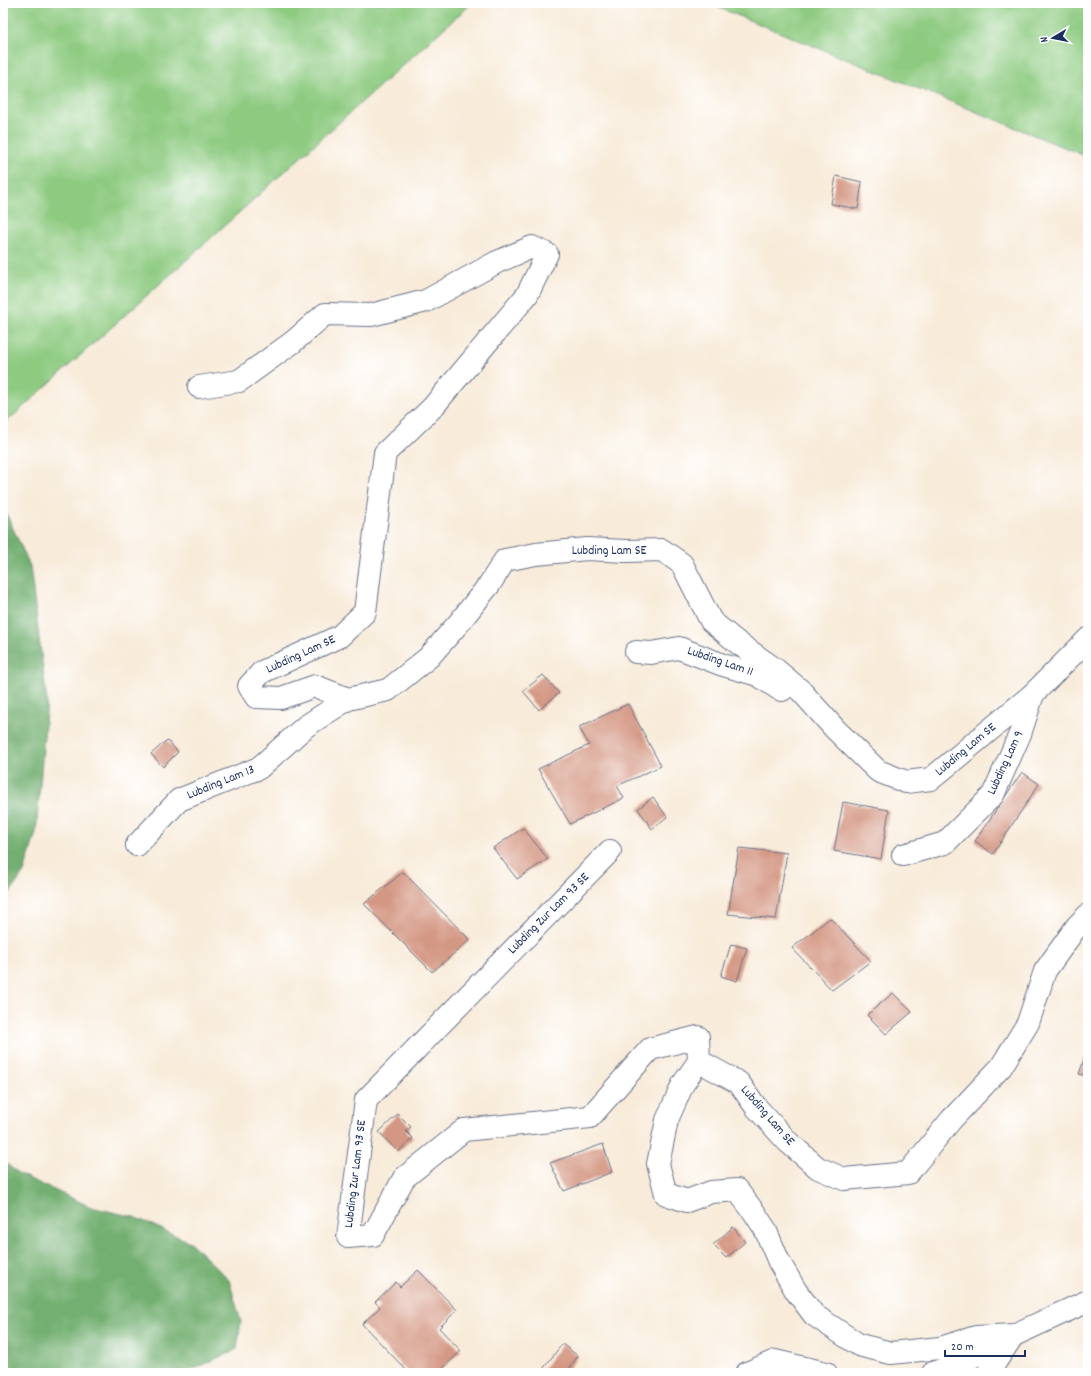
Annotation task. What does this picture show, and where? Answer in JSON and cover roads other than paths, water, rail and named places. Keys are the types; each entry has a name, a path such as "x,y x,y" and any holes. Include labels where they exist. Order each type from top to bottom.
{"street":[{"name":"Lubding Lam SE","path":"199,387 239,381 293,342 325,314 371,315 426,301 498,262 532,247 547,254 527,295 432,408 385,453 365,612 340,636 262,672 249,686 256,697 280,698 315,686 348,699 388,690 429,657 480,596 505,560 536,554 587,549 626,551 662,550 682,564 711,621 775,669 801,691 835,729 878,771 906,782 931,779 1033,694 1088,639"},
{"name":"Lubding Lam 11","path":"636,652 651,653 679,648 723,665 758,675 779,689 801,691"},
{"name":"Lubding Lam 9","path":"903,855 945,843 993,796 1020,734 1033,694"},
{"name":"Lubding Lam 13","path":"137,845 179,800 260,768 306,726 348,699"},
{"name":"Lubding Zur Lam 93 SE","path":"610,851 366,1100 348,1237 373,1235 404,1178 464,1130 590,1117 650,1049 698,1037 700,1060"},
{"name":"Lubding Lam SE","path":"700,1060 739,1084 756,1107 788,1142 818,1168 844,1179 908,1173 951,1120 1001,1067 1028,1023 1045,970 1077,926 1088,915"},
{"path":"700,1060 683,1084 667,1120 658,1164 666,1194 687,1200 711,1192 737,1190 754,1212 786,1274 796,1291 814,1315 859,1345 890,1353 940,1348 976,1336 1014,1335"},
{"path":"933,1373 963,1362 1014,1335 1088,1301"},
{"path":"988,1373 1014,1335"},
{"path":"747,1373 775,1361 826,1373"}]}
